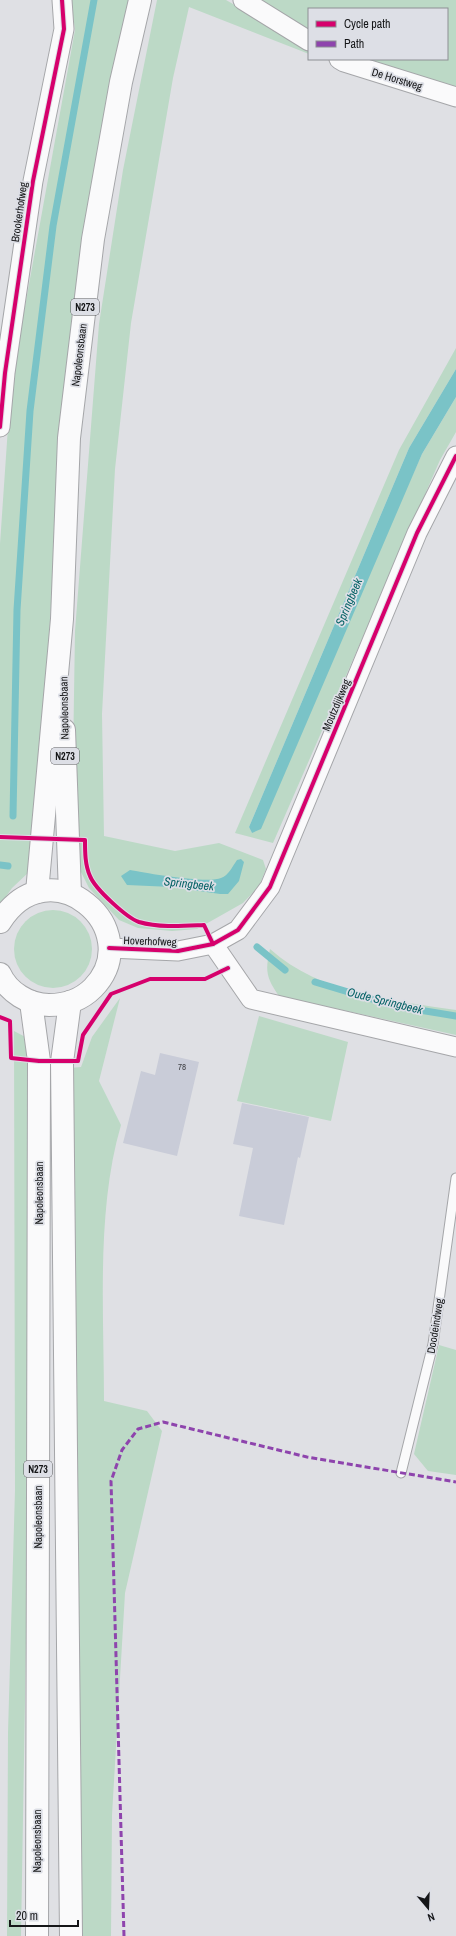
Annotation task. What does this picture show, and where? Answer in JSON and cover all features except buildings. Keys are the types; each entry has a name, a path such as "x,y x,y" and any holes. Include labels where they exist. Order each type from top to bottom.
{"main road":[{"name":"Napoleonsbaan","path":"37,892 62,619 69,438 93,239 121,82 140,0"},
{"name":"Napoleonsbaan","path":"62,619 67,839 70,893"},
{"path":"0,922 8,910 21,899 37,892 54,890 70,893 86,902 98,914 107,930 109,948 106,966 98,982 86,994 70,1002 58,1005 44,1005 31,1002 19,996 9,987 0,975"},
{"name":"Napoleonsbaan","path":"31,1002 39,1061 37,1936"},
{"name":"N273","path":"70,1002 62,1062 71,1936"}],"street":[{"name":"Brookerhofweg","path":"0,427 5,373 32,181 64,29 62,0"},
{"path":"243,0 308,40"},
{"name":"De Horstweg","path":"341,60 456,97"},
{"name":"Moutzdijkweg","path":"214,944 238,930 270,887 417,534 456,456"},
{"path":"214,944 251,999 456,1047"},
{"name":"Hoverhofweg","path":"109,948 178,951 214,944"}],"lane":[{"name":"Doodeindweg","path":"401,1473 433,1344 456,1178"}],"green space":[{"path":"71,0 132,0 61,438 42,754 30,871 12,888 0,905 0,544 8,427 20,334 75,30"},
{"path":"157,0 226,0 308,47 308,54 189,7 173,78 131,323 115,469 102,714 104,836 175,851 219,843 263,860 266,869 259,886 243,903 197,929 172,931 138,928 119,920 89,888 79,868 73,759 75,631 99,324 123,170"},
{"path":"254,0 456,0 456,88 357,60 448,60 448,8 308,8 308,33"},
{"path":"456,348 456,369 409,448 249,827 252,833 422,454 456,397 456,432 440,460 273,843 235,833 399,450"},
{"path":"53,910 68,913 80,922 89,934 92,949 89,964 80,976 68,985 53,988 38,985 26,976 17,964 14,949 17,934 26,922 38,913"},
{"path":"270,949 290,964 312,977 335,986 358,993 407,1003 456,1010 456,1035 279,996 271,984 267,969"},
{"path":"120,998 99,1081 121,1125 113,1158 105,1226 103,1262 104,1401 147,1411 162,1431 125,1593 112,1815 111,1936 81,1936 70,1068 81,1067 92,1037"},
{"path":"259,1016 348,1042 331,1121 237,1101"},
{"path":"14,1031 33,1041 33,1228 21,1936 7,1936 8,1733 15,1490"},
{"path":"439,1345 456,1350 456,1475 428,1471 414,1454"}],"water":[{"path":"456,369 456,397 422,454 261,829 252,833 249,827 409,448"},
{"path":"241,859 244,862 239,881 228,894 172,887 127,885 121,876 130,870 191,879 214,880 226,875 237,860"}],"waterway":[{"path":"13,816 17,610 30,411 53,226 94,0"},
{"name":"Springbeek","path":"0,865 8,866"},
{"name":"Oude Springbeek","path":"257,947 285,970"},
{"name":"Oude Springbeek","path":"315,982 395,1006 456,1016"}],"marked path":[{"path":"124,1936 111,1481 122,1450 138,1429 163,1422 307,1457 456,1482"}],"cycle path":[{"path":"0,427 5,373 33,181 64,29 62,0"},
{"path":"109,948 178,951 213,944 238,930 270,887 417,533 456,456"},
{"path":"0,837 85,840 86,863 88,872 93,882 127,915 139,922 147,924 172,926 204,925 213,944"},
{"path":"0,1017 10,1021 11,1058 39,1061 78,1061 83,1035 111,994 150,979 205,979 228,968"}]}
